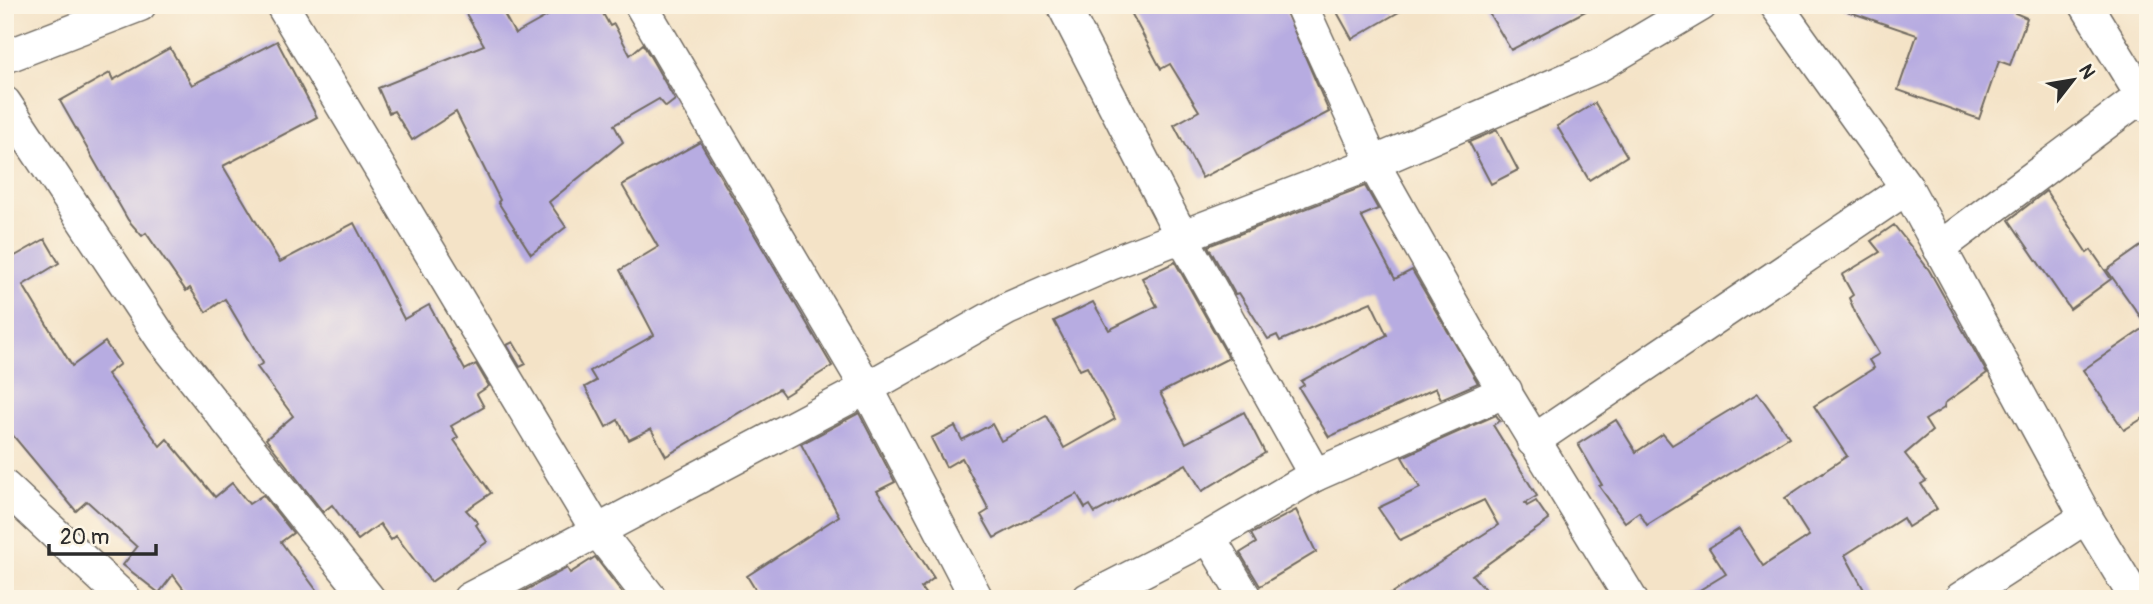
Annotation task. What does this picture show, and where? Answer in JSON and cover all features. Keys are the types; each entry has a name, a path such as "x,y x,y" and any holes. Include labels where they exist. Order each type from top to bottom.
{"street":[{"path":"5,57 139,5"},
{"path":"282,5 596,530 651,599"},
{"path":"641,5 867,388 977,599"},
{"path":"1063,5 1182,237 1315,475"},
{"path":"1301,5 1373,163 1470,335 1631,599"},
{"path":"469,599 867,388 1007,309 1373,163 1598,66 1701,5"},
{"path":"1776,5 1906,188 2086,517 2136,599"},
{"path":"1939,248 2145,101 2086,5"},
{"path":"5,103 162,339 369,599"},
{"path":"1533,441 1906,188"},
{"path":"1088,599 1209,537 1315,475 1506,391"},
{"path":"5,487 125,599"},
{"path":"1960,599 2086,517"},
{"path":"1209,537 1246,599"}],"building":[{"path":"461,5 499,5 515,34 567,5 598,5 610,26 614,24 630,55 643,44 675,100 666,107 659,99 614,125 623,142 549,202 566,227 531,254 498,202 500,200 456,112 412,140 394,111 389,113 378,88 484,45"},
{"path":"1127,5 1283,5 1329,112 1202,178 1174,125 1199,111 1170,64 1161,69"},
{"path":"1333,5 1411,5 1352,39"},
{"path":"1484,5 1597,5 1511,50"},
{"path":"1845,5 2019,5 2015,13 2027,18 2010,65 1999,61 1979,119 1898,90 1917,35 1844,10"},
{"path":"277,41 317,117 223,166 280,262 354,223 404,319 429,305 465,370 476,364 489,386 477,394 484,407 451,426 458,437 454,440 491,493 466,510 478,523 476,525 487,542 431,582 396,536 391,540 380,524 358,540 332,505 323,512 266,439 293,416 257,367 263,363 225,299 206,312 190,288 186,291 146,233 142,236 128,220 60,101 110,73 113,80 170,48 192,85"},
{"path":"1595,103 1627,156 1589,180 1557,126"},
{"path":"1497,130 1518,170 1491,184 1469,142"},
{"path":"700,142 832,366 784,396 779,389 666,456 651,429 629,440 618,420 606,427 585,387 596,381 590,371 654,335 620,270 658,247 622,185"},
{"path":"1365,186 1378,209 1361,216 1395,279 1412,270 1478,383 1441,399 1436,388 1329,437 1299,388 1304,385 1301,381 1387,335 1371,302 1280,341 1277,335 1268,339 1239,293 1235,294 1208,246"},
{"path":"2046,191 2087,253 2091,250 2111,279 2070,309 2009,220"},
{"path":"1894,225 1929,270 1987,373 1925,420 1932,431 1905,454 1926,481 1921,484 1937,509 1908,527 1903,518 1845,555 1869,599 1685,599 1726,574 1709,548 1739,529 1763,566 1809,536 1785,498 1847,456 1814,406 1874,368 1869,360 1879,354 1857,317 1849,298 1853,295 1842,275 1880,252 1871,241"},
{"path":"45,239 59,263 23,285 72,366 105,342 120,364 107,374 160,446 167,439 215,497 232,483 249,504 263,495 293,533 281,542 323,599 191,599 173,575 159,593 123,565 137,547 87,501 76,511 5,426 5,255 8,260"},
{"path":"2148,241 2148,415 2124,430 2083,370 2147,326 2107,270"},
{"path":"1175,262 1229,358 1160,393 1186,443 1244,412 1265,453 1202,491 1186,464 1095,513 1090,505 1085,508 1077,494 994,538 981,515 989,510 962,458 946,467 931,438 955,426 962,440 992,424 1001,441 1046,416 1064,448 1115,419 1087,367 1080,370 1054,321 1093,302 1109,330 1157,306 1142,278"},
{"path":"513,342 526,364 520,367 507,345"},
{"path":"1758,393 1789,437 1647,525 1639,512 1625,522 1599,486 1602,485 1578,444 1616,420 1636,452 1663,434 1672,445"},
{"path":"859,413 895,482 877,491 934,578 921,588 929,599 761,599 747,576 839,516 801,444"},
{"path":"1496,415 1500,421 1493,425 1537,496 1525,503 1527,506 1536,501 1549,520 1472,575 1494,599 1383,599 1498,525 1484,500 1400,540 1378,508 1420,488 1402,457"},
{"path":"1296,510 1316,552 1260,586 1240,553 1256,543 1251,534"},
{"path":"595,557 627,599 509,599 567,568 570,573"}]}
